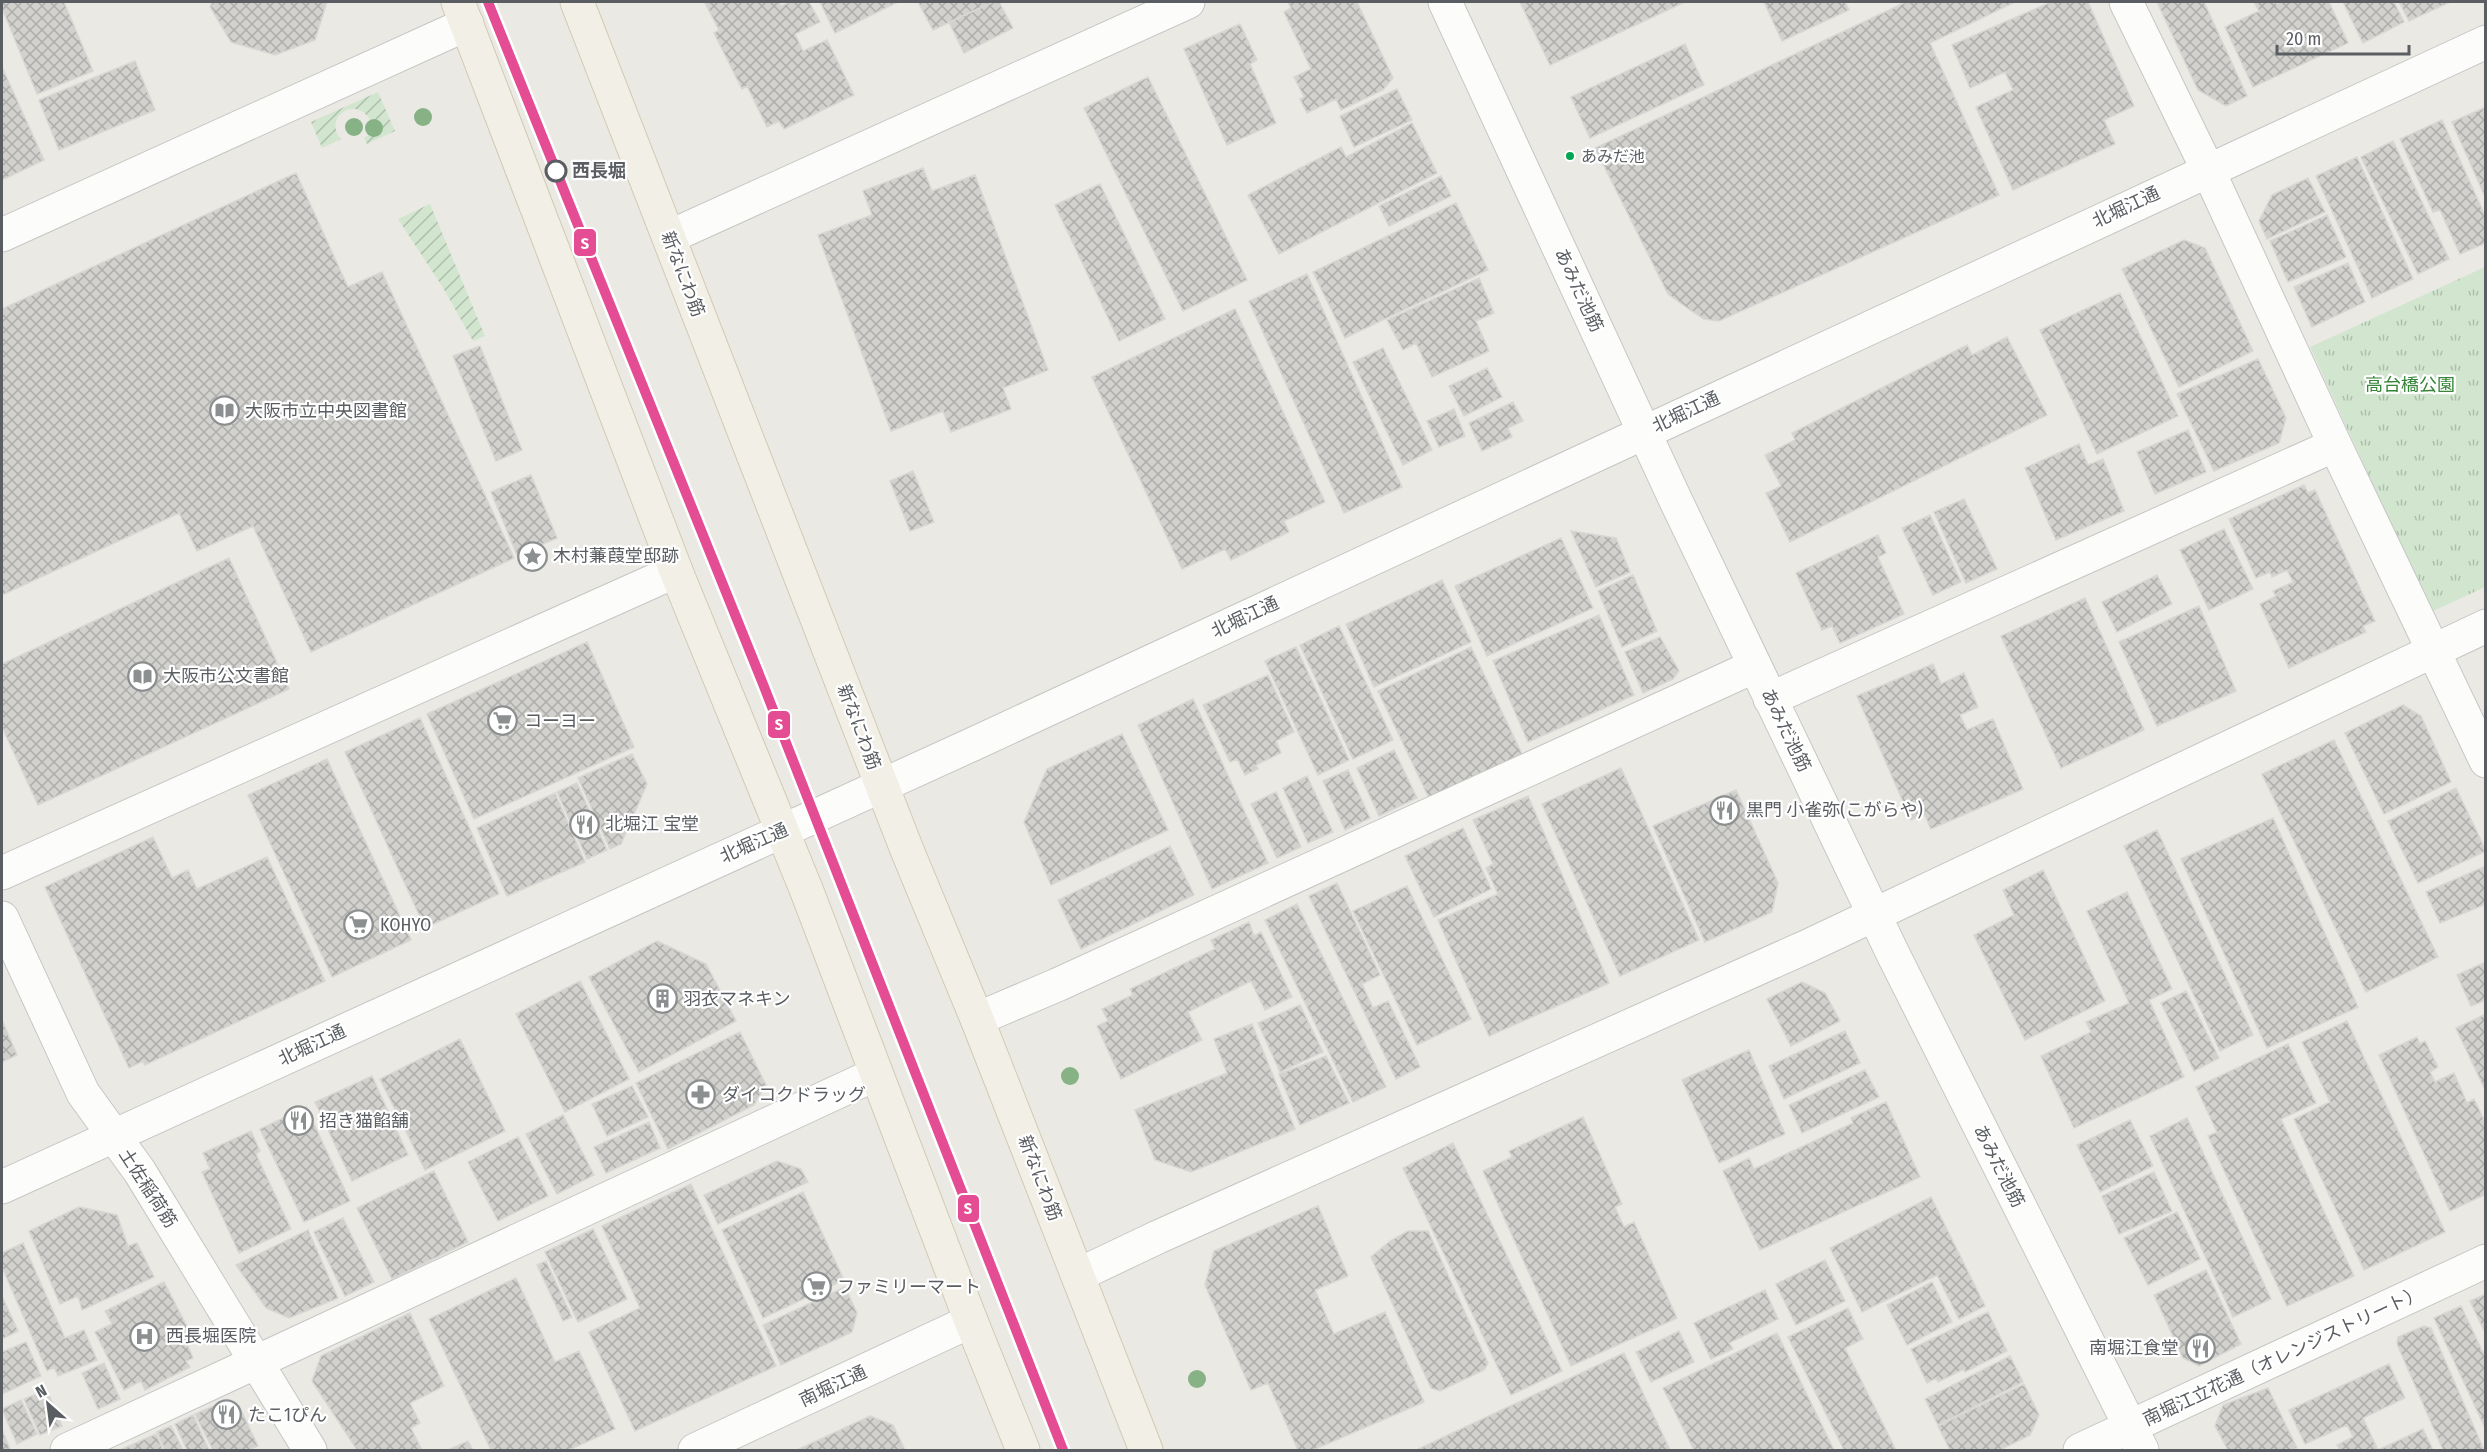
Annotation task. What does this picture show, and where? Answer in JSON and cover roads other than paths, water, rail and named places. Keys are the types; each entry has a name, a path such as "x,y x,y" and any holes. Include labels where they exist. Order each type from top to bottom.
{"main road":[{"name":"新なにわ筋","path":"577,2 882,785 977,1019 1146,1450"},
{"path":"463,13 676,571 782,831 1023,1450"}],"street":[{"path":"669,237 1188,2"},
{"name":"あみだ池筋","path":"1444,2 1770,699 1874,914 2136,1439"},
{"path":"2126,2 2208,170 2335,445 2486,761"},
{"path":"2,235 285,107 463,13"},
{"name":"北堀江通","path":"2,1187 882,785 2486,42"},
{"path":"1770,699 2335,445"},
{"path":"2,873 676,571"},
{"path":"1078,1275 1158,1237 1798,951 2486,626"},
{"path":"977,1019 1755,666"},
{"name":"土佐稲荷筋","path":"2,918 83,1093 140,1172 310,1450"},
{"path":"67,1450 876,1074"},
{"name":"南堀江立花通（オレンジストリート）","path":"2080,1450 2136,1439 2486,1262"},
{"name":"南堀江通","path":"695,1450 971,1321"}],"place":[{"name":"あみだ池","path":"1570,156"},
{"name":"西長堀","path":"556,171"},
{"name":"大阪市立中央図書館","path":"224,411"},
{"name":"木村蒹葭堂邸跡","path":"532,556"},
{"name":"大阪市公文書館","path":"142,676"},
{"name":"コーヨー","path":"503,721"},
{"name":"黒門 小雀弥(こがらや)","path":"1725,810"},
{"name":"北堀江 宝堂","path":"584,824"},
{"name":"KOHYO","path":"359,925"},
{"name":"羽衣マネキン","path":"662,999"},
{"name":"ダイコクドラッグ","path":"701,1095"},
{"name":"招き猫餡舗","path":"298,1121"},
{"name":"ファミリーマート","path":"816,1287"},
{"name":"西長堀医院","path":"145,1336"},
{"name":"南堀江食堂","path":"2200,1348"},
{"name":"たこ1ぴん","path":"227,1415"}],"park label":[{"name":"高台橋公園","path":"2410,385"}]}
